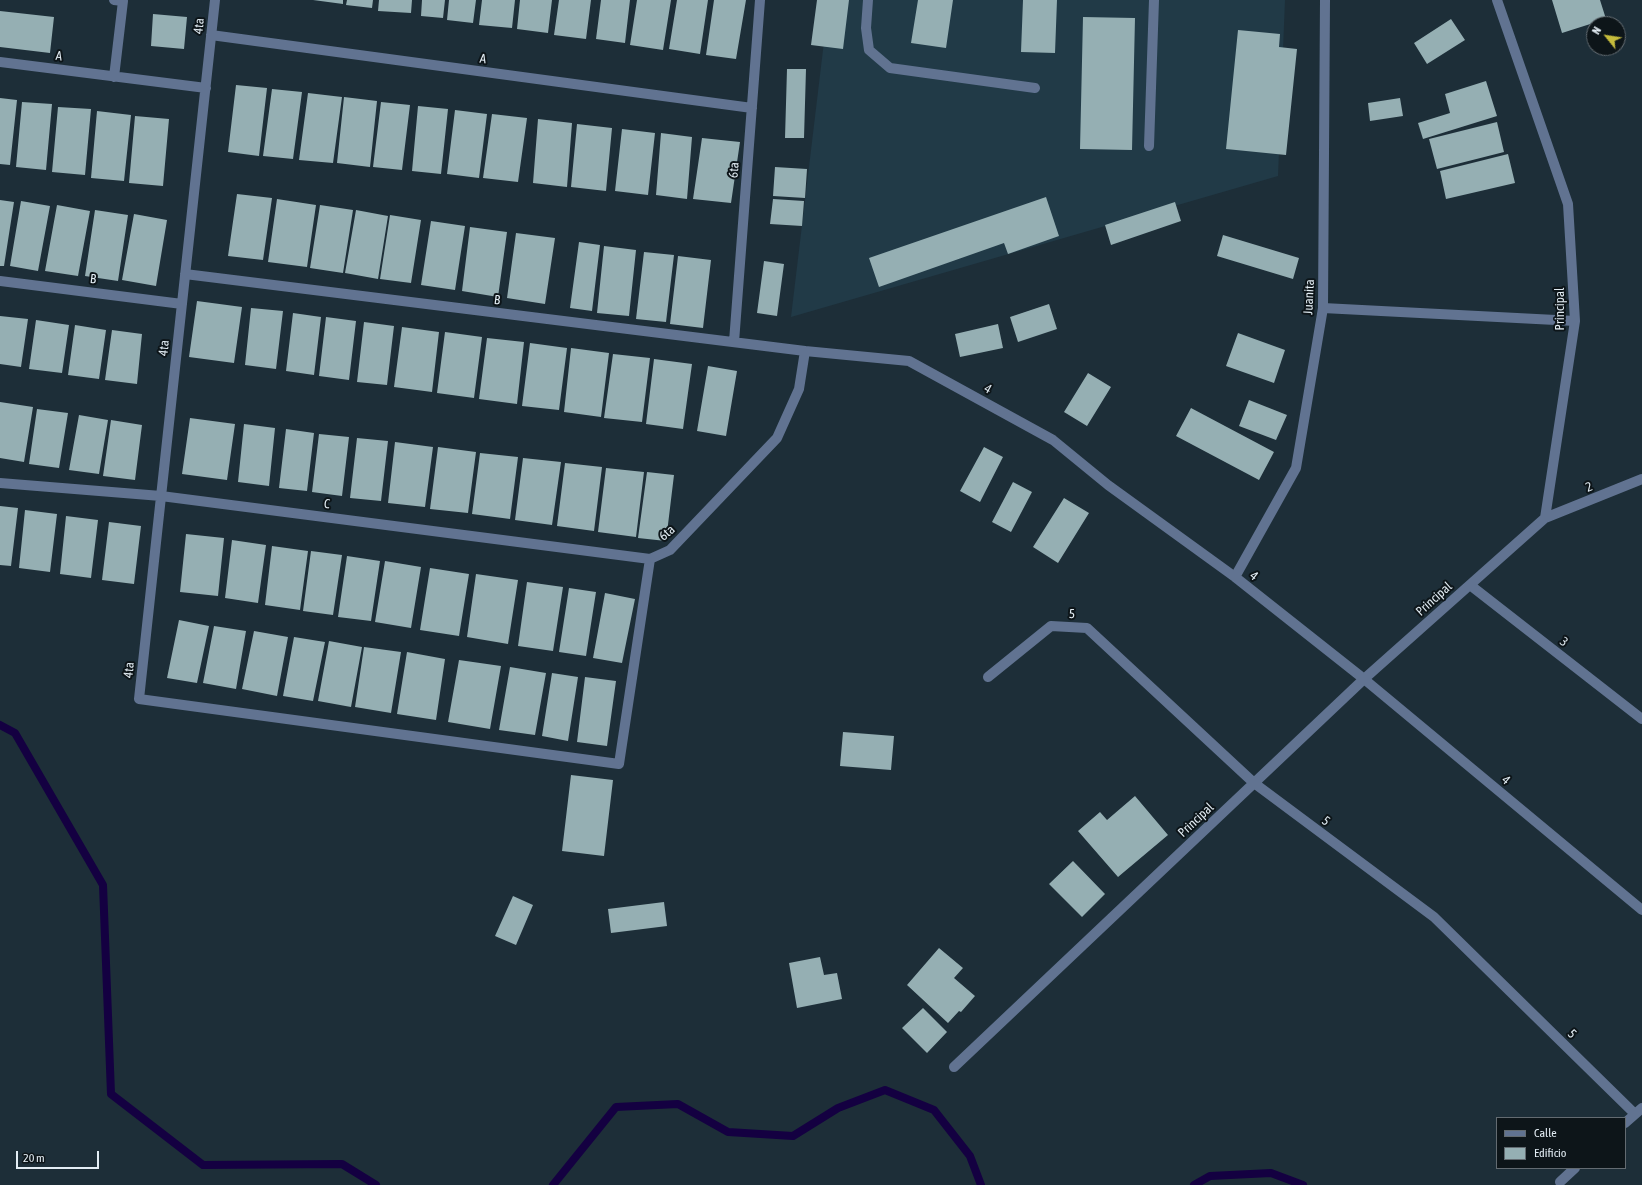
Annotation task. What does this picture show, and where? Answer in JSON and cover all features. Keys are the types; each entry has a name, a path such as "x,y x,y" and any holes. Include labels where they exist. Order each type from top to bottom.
{"street":[{"path":"114,0 123,1 114,76"},
{"name":"4ta","path":"215,0 139,699 619,764 650,559"},
{"name":"6ta","path":"734,342 760,0"},
{"path":"868,0 866,28 869,50 890,68 1035,88"},
{"path":"1149,146 1154,0"},
{"name":"Juanita","path":"1235,577 1296,468 1324,308 1325,0"},
{"name":"Principal","path":"954,1066 1364,679 1545,518 1575,321 1568,204 1497,0"},
{"name":"A","path":"212,35 752,108"},
{"name":"A","path":"0,62 206,88"},
{"name":"B","path":"185,274 805,351"},
{"name":"B","path":"0,281 182,304"},
{"path":"1324,308 1575,321"},
{"name":"6ta","path":"650,559 670,550 776,438 799,389 805,351"},
{"name":"4","path":"805,351 909,361 1053,440 1108,485 1235,577 1364,679 1642,910"},
{"name":"2","path":"1545,518 1642,479"},
{"name":"C","path":"0,483 161,496 650,559"},
{"name":"3","path":"1470,585 1642,719"},
{"name":"5","path":"988,677 1051,626 1087,628 1254,783 1434,917 1638,1111"},
{"path":"1626,1122 1638,1111"},
{"path":"1560,1182 1574,1169"}],"shaded area":[{"path":"829,0 1285,0 1278,176 791,317"}],"building":[{"path":"313,0 343,0 343,4"},
{"path":"347,0 373,0 372,8 346,5"},
{"path":"379,0 412,0 411,13 378,11"},
{"path":"422,0 445,0 443,18 421,16"},
{"path":"449,0 476,0 473,23 447,20"},
{"path":"482,0 515,0 512,28 479,25"},
{"path":"520,0 552,0 548,33 517,29"},
{"path":"559,0 591,0 586,39 554,35"},
{"path":"601,0 630,0 625,43 596,39"},
{"path":"637,0 671,0 663,50 630,45"},
{"path":"677,0 708,0 700,54 669,49"},
{"path":"714,0 746,0 736,59 706,55"},
{"path":"817,0 849,0 843,49 811,45"},
{"path":"918,0 953,0 946,48 911,43"},
{"path":"1023,0 1057,0 1055,53 1021,52"},
{"path":"1552,0 1600,0 1605,16 1586,16 1586,25 1562,33"},
{"path":"0,11 54,17 50,53 0,47"},
{"path":"153,14 187,17 184,49 151,46"},
{"path":"1083,17 1135,18 1132,150 1080,149"},
{"path":"1451,19 1465,40 1427,64 1414,43"},
{"path":"1238,30 1280,34 1279,47 1297,49 1286,155 1226,149"},
{"path":"787,69 806,69 804,138 785,138"},
{"path":"1486,81 1497,116 1423,139 1418,123 1450,113 1445,94"},
{"path":"236,85 267,88 259,156 228,152"},
{"path":"272,89 302,92 293,159 263,156"},
{"path":"308,93 342,97 333,163 299,160"},
{"path":"344,97 377,101 370,167 337,163"},
{"path":"0,98 17,100 10,165 0,164"},
{"path":"1400,98 1403,116 1370,121 1368,103"},
{"path":"22,102 52,104 46,170 16,167"},
{"path":"381,102 410,105 402,170 373,167"},
{"path":"418,106 448,109 441,174 412,171"},
{"path":"58,107 91,109 85,175 52,172"},
{"path":"455,110 487,114 479,178 447,174"},
{"path":"97,111 131,115 124,181 91,178"},
{"path":"492,114 527,118 518,182 483,178"},
{"path":"135,116 169,119 163,186 129,183"},
{"path":"538,119 572,123 567,187 533,183"},
{"path":"1497,122 1504,152 1437,169 1429,139"},
{"path":"577,124 612,128 606,191 571,187"},
{"path":"622,129 655,133 648,195 615,191"},
{"path":"661,133 692,137 687,199 656,195"},
{"path":"702,138 740,142 731,203 693,199"},
{"path":"1508,154 1515,183 1446,199 1440,171"},
{"path":"775,167 807,169 805,198 773,196"},
{"path":"237,194 272,198 263,260 228,256"},
{"path":"1046,197 1059,236 1008,254 1004,243 879,287 869,258"},
{"path":"277,199 316,205 307,267 268,262"},
{"path":"773,199 804,201 802,226 770,224"},
{"path":"0,200 14,202 4,266 0,266"},
{"path":"21,201 50,206 38,271 10,266"},
{"path":"1175,202 1181,221 1111,245 1105,225"},
{"path":"57,205 90,211 78,276 45,271"},
{"path":"320,205 353,210 343,273 310,268"},
{"path":"95,210 128,215 118,281 85,276"},
{"path":"356,210 388,216 378,279 345,273"},
{"path":"134,214 167,220 156,286 122,280"},
{"path":"390,215 421,220 411,283 380,279"},
{"path":"431,221 465,226 455,290 421,285"},
{"path":"470,227 507,232 498,297 462,291"},
{"path":"516,233 555,238 545,304 507,298"},
{"path":"1223,235 1299,258 1293,279 1217,256"},
{"path":"579,242 600,245 592,311 570,308"},
{"path":"604,246 636,250 629,316 597,313"},
{"path":"644,252 674,255 666,322 636,319"},
{"path":"678,256 711,260 703,328 670,324"},
{"path":"764,261 784,264 777,316 757,313"},
{"path":"197,301 242,307 234,363 189,357"},
{"path":"1049,304 1057,329 1018,342 1010,317"},
{"path":"251,308 283,311 276,369 245,365"},
{"path":"293,313 321,317 314,375 286,371"},
{"path":"0,316 28,319 21,367 0,364"},
{"path":"326,317 356,321 349,380 319,376"},
{"path":"36,320 69,325 62,373 29,369"},
{"path":"364,322 394,326 387,385 357,382"},
{"path":"998,324 1003,348 960,357 955,334"},
{"path":"75,325 106,330 99,379 68,375"},
{"path":"402,327 439,332 432,392 394,387"},
{"path":"112,330 142,334 137,384 105,380"},
{"path":"445,332 482,337 474,398 437,393"},
{"path":"1238,333 1285,350 1274,383 1226,366"},
{"path":"487,338 524,342 517,404 479,399"},
{"path":"530,343 567,348 559,410 522,406"},
{"path":"571,348 609,353 601,417 564,412"},
{"path":"613,354 650,358 642,422 604,418"},
{"path":"654,359 692,364 683,429 646,424"},
{"path":"708,366 737,371 726,436 697,431"},
{"path":"1088,373 1111,387 1087,426 1064,412"},
{"path":"1249,400 1287,415 1276,440 1239,426"},
{"path":"0,402 33,407 24,462 0,458"},
{"path":"1191,408 1274,452 1259,480 1176,436"},
{"path":"37,409 68,413 59,468 29,464"},
{"path":"79,415 108,420 99,474 69,470"},
{"path":"190,418 235,424 227,480 182,474"},
{"path":"111,420 142,425 135,480 103,476"},
{"path":"244,424 275,428 269,486 238,482"},
{"path":"286,429 314,433 307,491 279,488"},
{"path":"319,434 349,437 342,496 312,492"},
{"path":"357,438 388,441 381,501 350,498"},
{"path":"395,442 433,447 425,507 388,503"},
{"path":"438,447 476,452 468,513 430,509"},
{"path":"984,447 1003,457 980,502 960,491"},
{"path":"480,453 518,457 510,519 472,514"},
{"path":"523,458 561,462 552,525 515,520"},
{"path":"565,463 602,467 594,531 557,526"},
{"path":"606,468 644,472 636,537 598,532"},
{"path":"647,472 674,475 666,541 638,538"},
{"path":"1013,482 1032,492 1011,532 992,522"},
{"path":"1064,498 1089,513 1058,563 1033,547"},
{"path":"0,506 18,508 11,566 0,565"},
{"path":"25,510 57,514 50,572 19,568"},
{"path":"66,516 98,520 91,578 60,574"},
{"path":"109,522 141,526 134,584 102,580"},
{"path":"186,534 224,538 218,596 180,592"},
{"path":"232,540 266,545 258,603 225,598"},
{"path":"272,546 308,551 300,610 265,605"},
{"path":"311,551 342,555 333,615 303,611"},
{"path":"347,556 380,561 371,621 338,617"},
{"path":"385,561 421,567 411,628 375,622"},
{"path":"430,568 469,574 459,636 420,630"},
{"path":"476,574 518,580 508,644 467,637"},
{"path":"527,582 563,587 553,651 518,646"},
{"path":"569,588 596,592 586,656 559,652"},
{"path":"605,593 635,599 622,663 593,658"},
{"path":"179,620 209,626 197,683 167,678"},
{"path":"214,626 246,631 236,689 203,683"},
{"path":"254,631 288,637 277,696 242,689"},
{"path":"294,637 325,642 313,701 283,696"},
{"path":"329,641 362,647 351,707 318,701"},
{"path":"364,647 401,652 391,713 355,707"},
{"path":"407,652 445,659 436,720 397,714"},
{"path":"459,660 501,666 490,729 448,722"},
{"path":"510,667 546,673 535,735 499,730"},
{"path":"552,673 578,677 568,741 542,736"},
{"path":"585,677 616,681 607,746 577,742"},
{"path":"843,732 894,736 891,770 840,766"},
{"path":"571,775 613,780 604,856 562,851"},
{"path":"1135,796 1168,835 1118,877 1078,831 1100,812 1107,820"},
{"path":"1073,861 1105,894 1082,917 1049,884"},
{"path":"513,896 533,905 516,945 495,936"},
{"path":"664,902 667,926 611,933 608,909"},
{"path":"939,948 963,968 954,978 975,996 961,1012 959,1011 948,1023 907,985"},
{"path":"820,957 824,975 837,973 842,999 797,1008 789,963"},
{"path":"923,1008 947,1032 927,1053 902,1028"}],"waterway":[{"path":"0,725 15,733 103,885 111,1094 203,1165 342,1164 376,1185"},
{"path":"553,1185 616,1107 678,1104 728,1132 793,1136 838,1108 885,1090 934,1110 970,1156 981,1185"},
{"path":"1194,1185 1210,1176 1271,1173 1303,1185"}]}
